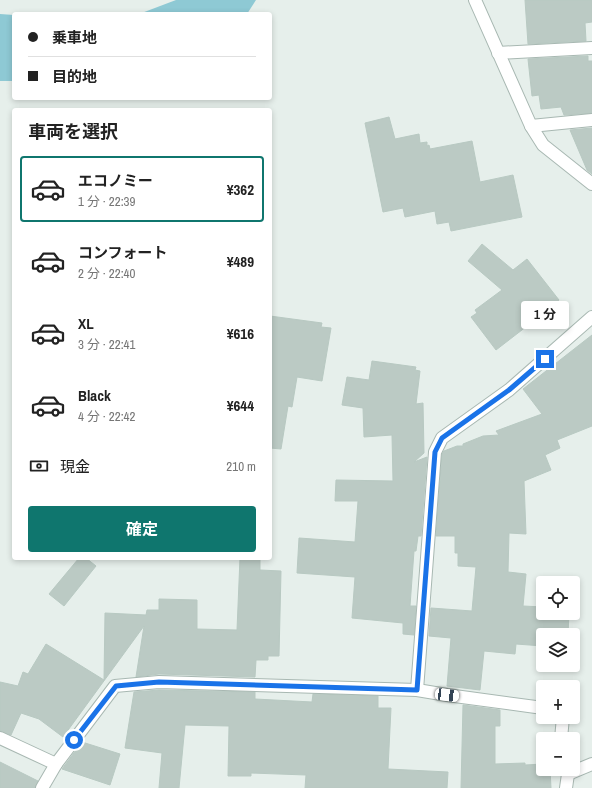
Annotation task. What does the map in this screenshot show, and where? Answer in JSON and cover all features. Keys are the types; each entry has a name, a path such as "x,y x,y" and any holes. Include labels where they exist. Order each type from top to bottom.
{"street":[{"path":"475,0 531,126 543,145 592,184"},
{"path":"498,53 592,48"},
{"path":"531,126 592,120"},
{"path":"417,690 435,452 442,438 509,390 592,317"},
{"path":"42,788 56,764 116,686 159,682 417,690 536,707"},
{"path":"0,738 56,764"},
{"path":"580,768 592,764"},
{"path":"566,788 567,776"}],"water":[{"path":"176,0 256,0 248,12 144,12"},
{"path":"0,14 12,15 12,81 0,81"}],"building":[{"path":"525,0 592,0 592,22 585,23 586,41 528,44"},
{"path":"588,56 588,61 592,61 592,113 564,115 561,107 541,109 539,95 532,96 528,59"},
{"path":"389,117 395,139 419,134 420,143 427,142 427,146 429,145 430,149 472,141 480,182 513,175 522,217 451,231 449,222 437,224 435,211 405,217 403,208 383,212 365,123"},
{"path":"592,128 592,174 587,170 570,130"},
{"path":"482,244 513,270 527,259 559,300 496,350 471,317 477,313 475,310 502,290 468,261"},
{"path":"272,316 322,323 321,327 331,328 322,381 297,377 292,407 288,406 281,449 272,448"},
{"path":"592,335 592,426 557,440 560,448 545,455 551,470 524,481 526,534 509,533 508,572 526,574 523,606 536,607 536,620 569,620 568,628 536,628 536,645 516,644 515,654 484,651 480,690 447,686 451,638 429,636 431,608 472,611 476,567 458,566 458,553 455,553 455,536 436,536 442,454 444,451 457,446 463,446 463,444 483,436 499,435 496,431 542,414 523,389"},
{"path":"372,361 416,367 415,370 420,371 416,404 423,403 424,453 414,462 427,457 421,536 418,536 416,551 414,551 410,606 416,606 414,635 403,634 403,623 352,618 355,577 297,573 299,538 355,542 358,501 335,501 336,480 393,481 392,435 364,437 363,408 342,405 347,377 369,380"},
{"path":"77,560 88,560 96,566 64,606 49,594"},
{"path":"240,560 260,560 260,570 281,571 279,656 268,656 268,660 256,660 255,677 159,674 136,677 144,626 63,737 39,719 21,713 11,735 0,731 0,682 18,686 23,672 28,674 46,644 104,680 105,613 146,615 147,610 159,610 159,599 197,600 197,629 237,630"},
{"path":"159,690 255,692 255,699 312,702 313,694 378,696 378,708 391,708 388,769 448,772 447,788 305,788 306,775 251,773 251,776 228,776 229,726 185,725 179,788 159,788 162,753 125,748 134,692"},
{"path":"463,705 500,710 500,726 495,726 495,764 525,763 525,765 536,764 536,776 550,776 551,788 461,788"},
{"path":"82,742 120,754 110,785 62,769"},
{"path":"0,762 38,781 35,788 0,788"}],"route":[{"path":"74,740 116,686 159,682 417,690 435,452 442,438 509,390 545,359"}]}
